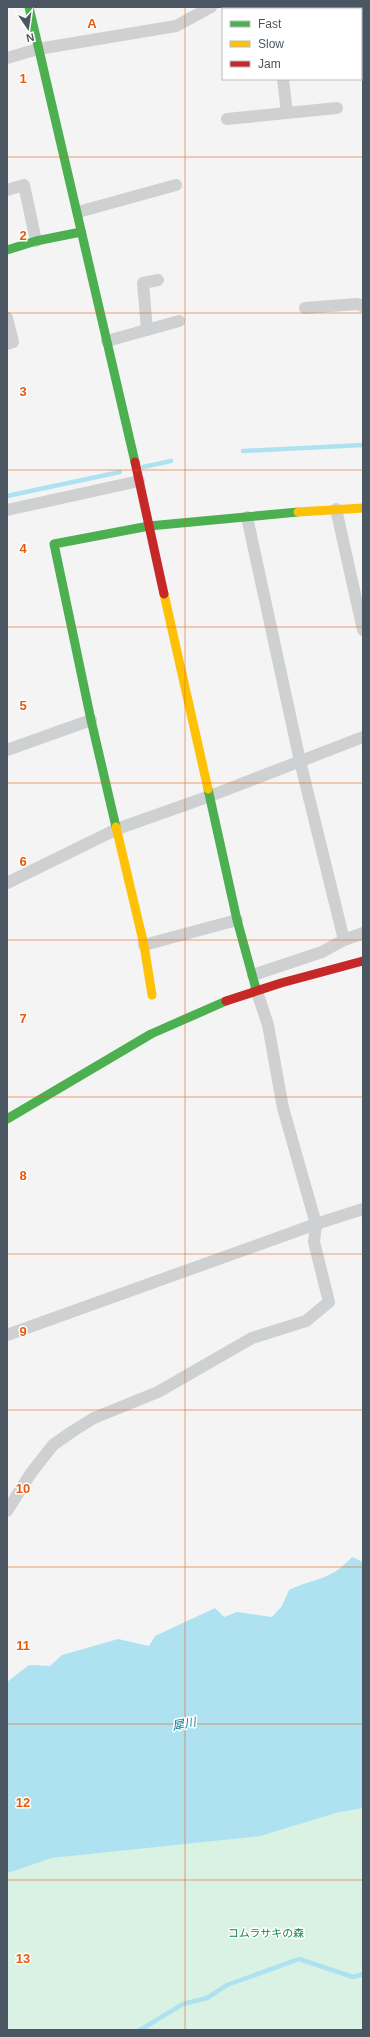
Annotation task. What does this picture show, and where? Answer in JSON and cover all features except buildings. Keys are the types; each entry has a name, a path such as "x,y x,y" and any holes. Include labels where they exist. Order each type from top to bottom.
{"street":[{"path":"7,1511 30,1473 53,1444 94,1418 158,1392 252,1338 306,1321 329,1302 314,1242 316,1224 283,1108 268,1025 256,989 254,975 237,920 139,480 81,232 78,212 29,7"},
{"path":"7,58 38,49 176,26 211,7"},
{"path":"283,80 287,113"},
{"path":"228,119 337,108"},
{"path":"7,190 24,185 36,241"},
{"path":"78,212 176,185"},
{"path":"7,250 36,241 81,232"},
{"path":"147,330 143,283 158,280"},
{"path":"305,308 357,304 363,306"},
{"path":"7,318 13,342 7,344"},
{"path":"107,341 179,321"},
{"path":"7,510 139,480"},
{"path":"152,995 144,945 91,720 54,544 149,526 336,509 363,508"},
{"path":"336,509 363,630"},
{"path":"247,517 300,761 344,940"},
{"path":"7,750 91,720"},
{"path":"7,883 117,829 210,796 363,737"},
{"path":"144,945 237,920"},
{"path":"254,975 322,952 344,940 363,933"},
{"path":"7,1119 143,1039 199,1011 256,989 363,961"},
{"path":"7,1334 316,1224 363,1209"}],"green space":[{"name":"コムラサキの森","path":"363,1808 363,2030 7,2030 7,1872 52,1858 153,1847"}],"water":[{"name":"犀川","path":"352,1557 363,1562 363,1808 336,1813 260,1836 52,1858 7,1872 7,1682 29,1665 50,1666 62,1655 118,1639 149,1646 155,1636 215,1608 224,1617 237,1612 272,1617 282,1606 289,1590 329,1575 344,1565"}],"waterway":[{"path":"243,451 363,445"},
{"path":"143,467 171,461"},
{"path":"7,496 120,472"},
{"path":"140,2030 183,2004 207,1998 227,1985 299,1959 353,1977 363,1974"}],"traffic: fast":[{"path":"29,7 135,462"},
{"path":"7,250 36,241 81,232"},
{"path":"116,827 91,720 54,544 149,526 298,512"},
{"path":"208,789 237,920 256,989"},
{"path":"7,1119 151,1034 226,1001"}],"traffic: slow":[{"path":"298,512 363,508"},
{"path":"164,594 208,789"},
{"path":"116,827 144,945 152,995"}],"traffic: jam":[{"path":"135,462 164,594"},
{"path":"226,1001 281,983 363,961"}]}
